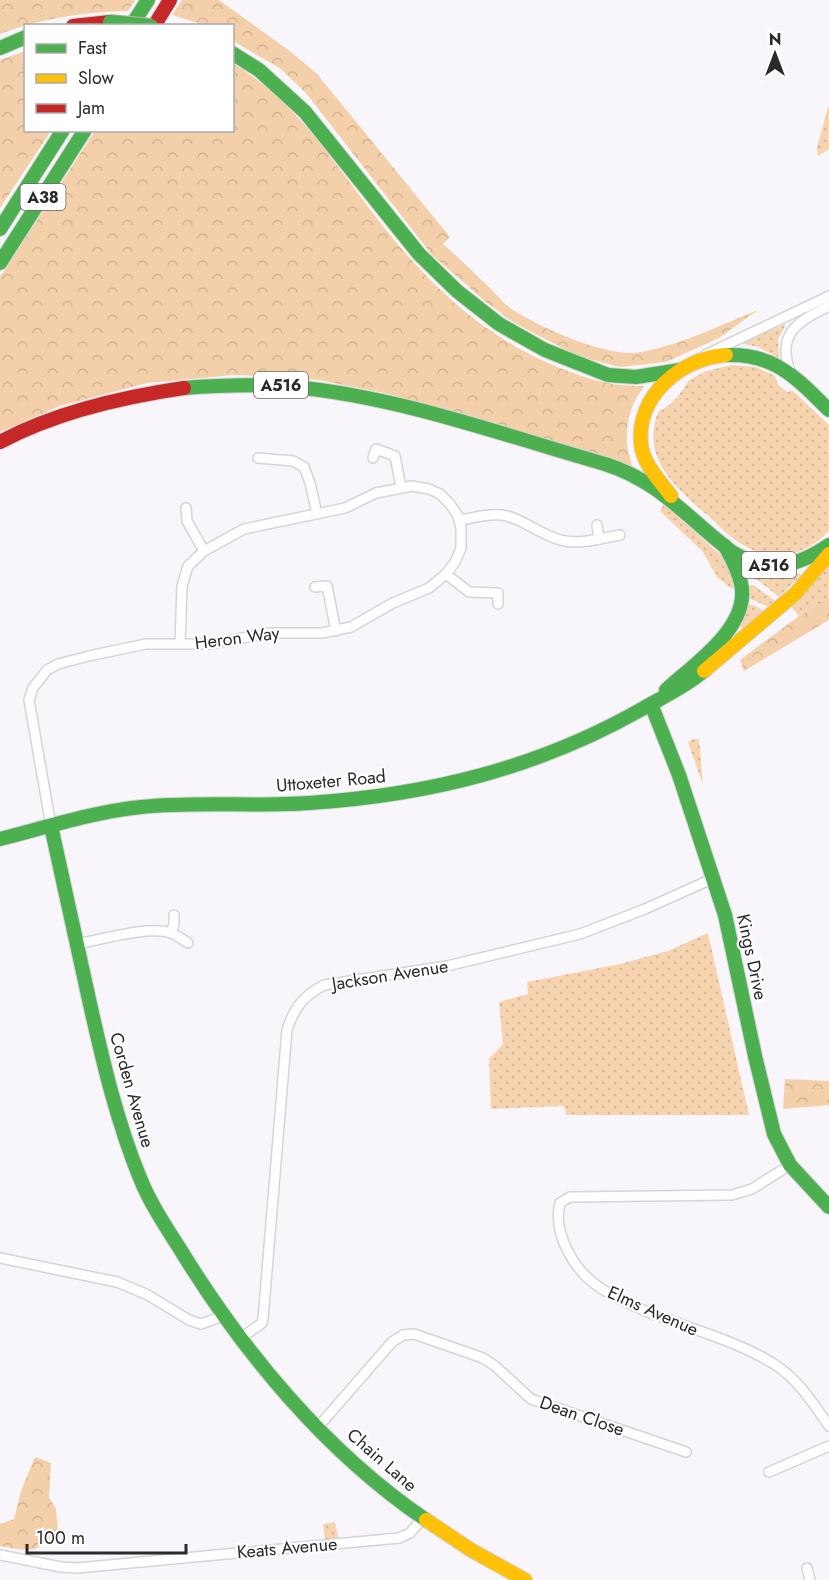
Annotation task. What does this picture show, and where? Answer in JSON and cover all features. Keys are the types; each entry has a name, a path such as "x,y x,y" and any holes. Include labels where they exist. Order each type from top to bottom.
{"main road":[{"path":"132,24 148,0"},
{"path":"154,24 170,0"},
{"path":"92,24 110,22 132,24"},
{"path":"0,48 24,38"},
{"name":"A516","path":"234,54 271,79 302,107 423,258 442,279 488,316 536,347 600,373 630,377 680,370"},
{"name":"A38","path":"0,229 62,132"},
{"name":"A38","path":"0,263 84,132"},
{"name":"A516","path":"677,504 646,461 640,432 643,418 652,398 680,370 696,362 723,355 744,354 770,362 792,377 829,410"},
{"name":"A516","path":"0,442 17,432 96,405 173,388 224,384 275,385 323,390 372,399 624,471 677,504 725,546 755,563 773,566 794,564 825,555 829,544"},
{"path":"651,704 716,643 738,616 742,601 741,580 725,546"},
{"path":"651,704 685,686 749,634 794,593 825,555"},
{"name":"Uttoxeter Road","path":"0,839 89,816 143,807 311,803 403,792 454,783 487,776 549,756 609,729 651,704"},
{"name":"Kings Drive","path":"651,704 679,775 714,878 777,1142 790,1165 829,1207"},
{"name":"Corden Avenue","path":"51,826 99,1043 122,1125 141,1181 197,1279 241,1338"},
{"name":"Chain Lane","path":"241,1338 277,1383 344,1452 423,1518 464,1546 525,1580"}],"street":[{"path":"696,362 710,351 829,296"},
{"path":"792,377 787,362 786,348 792,329 806,318 829,306"},
{"path":"373,458 376,449 395,456 401,488"},
{"path":"258,458 297,462 304,467 317,514"},
{"path":"180,644 183,578 188,566 204,551 244,529 348,507 376,493 420,487 436,492 450,504 460,520 503,515 559,540 584,542 620,535"},
{"path":"186,508 187,522 204,551"},
{"name":"Heron Way","path":"51,826 29,700 40,677 52,667 146,644 225,642 280,632 336,632 351,627 393,603 426,590 446,574 461,548 460,520"},
{"path":"597,525 599,539"},
{"path":"446,574 470,592 498,593 498,604"},
{"path":"315,587 327,586 336,632"},
{"name":"Jackson Avenue","path":"241,1338 262,1323 263,1319 287,1030 291,1015 299,1002 310,992 324,985 447,966 580,934 645,909 714,878"},
{"path":"171,933 174,915"},
{"path":"77,944 131,933 158,931 171,933 188,943"},
{"name":"Elms Avenue","path":"790,1165 752,1189 732,1195 570,1197 560,1203 558,1218 564,1242 577,1266 602,1289 630,1303 753,1353 777,1366 797,1383 829,1426"},
{"path":"0,1258 117,1282 148,1295 189,1320 201,1324 222,1314"},
{"name":"Dean Close","path":"318,1426 392,1342 403,1335 414,1334 483,1358 531,1399 686,1452"},
{"path":"769,1472 829,1446"},
{"name":"Keats Avenue","path":"0,1555 77,1568 399,1538 410,1533 423,1518"},
{"path":"807,1568 810,1580"}],"shaded area":[{"path":"829,104 829,149 818,156 817,147"},
{"path":"786,324 778,340 779,358 758,347 740,343"},
{"path":"732,365 756,367 775,376 778,385 788,392 792,390 829,425 829,531 818,541 795,553 771,555 746,547 734,539 677,487 661,466 656,454 653,441 654,428 660,410 676,398 688,381 706,371"},
{"path":"664,504 729,564 735,586 732,589 717,577 703,552 660,511"},
{"path":"829,565 829,598 799,616 789,604"},
{"path":"799,573 801,575 779,597 753,579 753,574 776,577"},
{"path":"747,585 755,586 775,601 769,607 748,598"},
{"path":"747,604 756,606 765,612 742,629 739,625"},
{"path":"699,739 703,785 688,742"},
{"path":"708,933 749,1115 566,1115 564,1106 491,1109 489,1059 503,1044 499,1002 528,994 527,982 620,964 668,951"},
{"path":"335,1522 339,1540 325,1541 323,1524"}],"green space":[{"path":"0,0 135,0 128,11 63,17 24,24 24,26 0,34"},
{"path":"182,0 219,0 291,52 317,74 450,237 443,244 507,305 525,317 595,347 628,353 642,352 672,344 758,310 719,338 666,362 620,367 581,357 539,336 513,322 486,302 432,255 306,93 281,69 234,42 234,24 201,24 172,15"},
{"path":"24,51 24,132 50,132 0,208 0,60"},
{"path":"234,64 275,95 310,131 409,257 472,317 520,349 558,367 605,383 644,387 635,401 628,425 627,442 632,468 489,422 389,394 319,380 267,376 234,375 147,383 60,406 0,432 0,276 94,132 234,132"},
{"path":"829,598 829,620 744,671 740,660 799,616"},
{"path":"785,1079 829,1081 829,1105 783,1109"},
{"path":"35,1457 51,1463 49,1497 56,1509 58,1531 39,1548 26,1550 0,1546 0,1524 14,1519 21,1491"}],"traffic: fast":[{"path":"132,24 148,0"},
{"path":"110,22 130,24"},
{"path":"0,48 24,38"},
{"path":"234,54 259,70 305,112 419,254 457,291 499,324 545,350 608,375 636,377 680,370"},
{"path":"0,229 62,132"},
{"path":"0,263 84,132"},
{"path":"726,355 743,355 771,363 795,378 829,410"},
{"path":"184,388 239,385 294,387 334,392 412,408 624,471 658,491 732,552 745,559 758,563 781,565 805,559 829,545"},
{"path":"666,690 716,646 736,619 741,604 742,589 738,572 725,546"},
{"path":"0,839 123,809 183,804 309,803 353,799 397,793 482,775 523,763 603,730 682,687 704,671"},
{"path":"651,704 679,775 725,915 774,1134 790,1165 829,1207"},
{"path":"51,826 111,1092 132,1157 153,1206 231,1325 289,1398 354,1463 426,1520"}],"traffic: slow":[{"path":"671,496 653,472 642,451 641,427 646,410 654,396 678,372 693,363 726,355"},
{"path":"704,671 796,593 829,554"},
{"path":"426,1520 471,1550 525,1580"}],"traffic: jam":[{"path":"155,24 170,0"},
{"path":"92,24 110,22"},
{"path":"0,442 21,431 66,414 137,396 184,388"}]}
